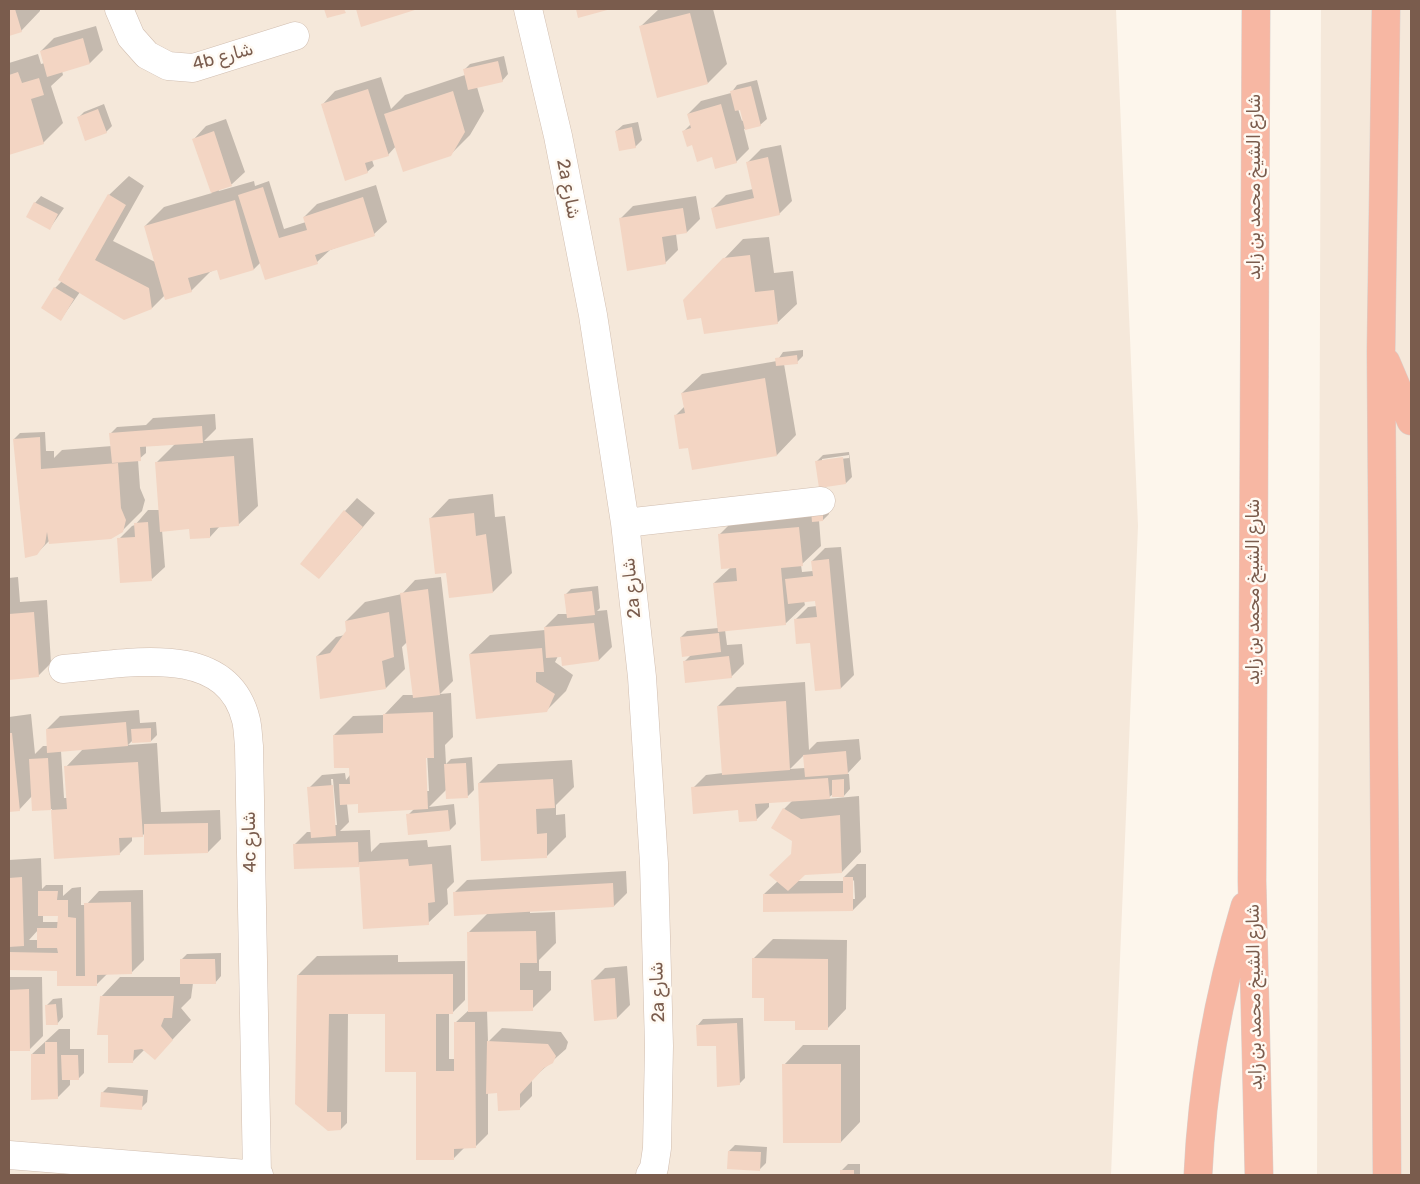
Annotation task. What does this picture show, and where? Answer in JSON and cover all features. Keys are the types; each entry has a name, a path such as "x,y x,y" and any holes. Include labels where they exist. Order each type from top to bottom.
{"highway":[{"name":"شارع الشيخ محمد بن زايد","path":"1256,9 1252,881 1259,1175"},
{"path":"1386,9 1381,351 1387,1175"},
{"path":"1381,351 1411,421"},
{"path":"1198,1175 1204,1104 1212,1048 1231,954 1252,881"}],"street":[{"name":"4b شارع","path":"119,9 131,37 136,43 147,55 168,66 193,68 295,36"},
{"name":"2a شارع","path":"528,9 558,136 591,306 625,523 642,677 654,872 659,1046 657,1148 654,1168 650,1175"},
{"path":"625,523 821,501"},
{"name":"4c شارع","path":"63,669 164,661 191,664 216,675 235,695 246,719 249,756 258,1175"},
{"path":"9,1155 61,1168 258,1175"}],"shaded area":[{"path":"9,9 1116,9 1138,526 1111,1175 9,1175"},
{"path":"1321,9 1411,9 1411,1175 1317,1175"}],"building":[{"path":"9,9 15,9 22,32 9,36"},
{"path":"324,9 344,9 346,13 327,18"},
{"path":"356,9 418,9 361,27"},
{"path":"576,9 611,9 578,18"},
{"path":"690,13 708,84 657,98 639,26"},
{"path":"83,38 90,64 47,77 40,51"},
{"path":"498,61 503,82 468,90 463,69"},
{"path":"18,72 22,83 39,78 44,95 31,99 44,144 9,155 9,75"},
{"path":"751,86 761,126 745,130 740,110 735,111 730,91"},
{"path":"368,89 389,156 365,163 368,173 345,181 321,104"},
{"path":"453,91 465,132 451,156 403,172 384,114"},
{"path":"721,104 737,163 715,169 712,157 697,162 692,145 687,147 682,131 691,128 687,114"},
{"path":"98,109 107,133 85,141 77,117"},
{"path":"632,127 636,148 619,151 615,131"},
{"path":"214,131 232,186 211,193 192,139"},
{"path":"768,157 780,215 716,229 711,208 754,198 746,162"},
{"path":"263,187 279,238 307,230 303,217 363,197 375,236 315,255 318,264 265,280 238,195"},
{"path":"108,194 126,205 95,260 149,288 152,309 124,320 58,280"},
{"path":"235,200 254,270 220,280 217,270 188,278 192,292 165,300 144,226"},
{"path":"34,202 58,214 50,230 26,217"},
{"path":"683,208 687,233 662,237 666,264 627,271 619,218"},
{"path":"750,255 755,292 774,290 778,324 704,334 701,318 687,320 683,300 723,258"},
{"path":"54,287 74,299 61,321 41,308"},
{"path":"797,355 798,364 776,366 775,358"},
{"path":"765,378 777,456 692,470 688,448 679,449 674,415 685,413 681,393"},
{"path":"202,426 203,443 140,447 141,461 112,463 109,433"},
{"path":"40,437 41,469 118,463 121,508 126,520 123,532 111,539 49,544 47,532 45,544 37,555 25,558 13,439"},
{"path":"234,456 239,526 210,528 210,538 190,539 189,529 160,532 155,462"},
{"path":"843,457 846,484 819,488 815,461"},
{"path":"344,510 363,527 319,579 300,564"},
{"path":"823,510 823,521 812,522 811,511"},
{"path":"474,513 476,536 486,534 493,593 449,598 446,573 435,574 429,518"},
{"path":"148,522 152,581 120,583 117,538 135,537 134,523"},
{"path":"799,527 803,566 781,568 786,625 718,632 713,583 737,581 736,568 721,569 718,534"},
{"path":"829,559 841,689 815,691 810,643 796,644 794,619 817,617 815,601 788,604 785,579 813,576 811,561"},
{"path":"428,589 440,695 413,698 400,593"},
{"path":"592,591 595,615 567,618 564,594"},
{"path":"34,612 39,677 9,680 9,614"},
{"path":"389,612 394,657 382,661 386,689 320,699 316,656 330,653 346,631 345,621"},
{"path":"594,623 599,661 562,666 561,657 546,658 544,627"},
{"path":"719,633 721,652 682,657 680,637"},
{"path":"542,648 544,672 536,672 536,682 555,694 547,712 476,719 469,654"},
{"path":"729,656 732,678 685,683 683,661"},
{"path":"786,701 790,770 722,775 717,706"},
{"path":"433,712 434,758 426,758 428,809 358,813 358,804 340,805 339,784 350,784 349,768 334,768 333,735 383,733 383,714"},
{"path":"126,722 128,746 47,753 46,729"},
{"path":"151,728 151,742 132,743 131,729"},
{"path":"9,733 12,733 20,811 9,812"},
{"path":"846,751 848,774 805,777 803,755"},
{"path":"48,758 51,810 32,811 29,759"},
{"path":"138,762 143,837 119,838 120,855 54,859 51,810 67,809 64,766"},
{"path":"466,763 468,798 446,799 444,764"},
{"path":"828,778 830,799 755,804 757,821 739,822 738,810 693,814 691,787"},
{"path":"553,779 555,808 536,809 537,834 547,833 547,858 481,861 478,783"},
{"path":"844,779 844,797 832,797 832,780"},
{"path":"333,785 336,836 311,838 307,787"},
{"path":"783,808 801,819 840,815 842,873 805,875 788,891 769,875 791,854 792,841 771,828"},
{"path":"448,810 450,831 408,835 406,814"},
{"path":"208,823 208,853 144,855 144,824"},
{"path":"358,842 359,867 294,869 293,844"},
{"path":"408,859 409,866 432,864 435,902 428,903 429,925 363,929 359,862"},
{"path":"22,877 24,946 9,947 9,878"},
{"path":"843,877 853,877 853,911 763,912 763,894 843,893"},
{"path":"613,883 614,907 454,916 453,892"},
{"path":"38,891 58,891 57,900 68,900 68,917 76,918 76,976 85,976 84,903 131,902 132,974 97,975 97,986 57,986 57,971 9,970 9,952 58,953 57,948 37,948 37,928 57,928 58,916 38,916"},
{"path":"536,931 537,963 520,963 520,990 533,990 533,1011 468,1012 467,932"},
{"path":"752,958 828,959 828,1030 795,1030 795,1021 764,1021 764,998 752,998"},
{"path":"180,959 215,959 216,984 180,984"},
{"path":"453,974 453,1014 436,1014 436,1071 454,1071 454,1022 475,1022 476,1148 454,1149 454,1160 416,1160 416,1072 385,1072 385,1014 329,1014 327,1112 341,1112 341,1130 328,1131 295,1104 297,975"},
{"path":"615,978 617,1019 594,1021 591,980"},
{"path":"29,989 30,1051 9,1051 9,990"},
{"path":"100,996 174,996 172,1018 164,1018 161,1026 173,1040 155,1060 142,1049 134,1050 133,1063 108,1063 108,1035 97,1035"},
{"path":"56,1004 58,1025 46,1025 45,1005"},
{"path":"737,1023 740,1085 717,1087 716,1046 697,1046 696,1025"},
{"path":"487,1041 548,1044 556,1056 553,1063 544,1068 520,1094 520,1110 498,1111 497,1093 486,1094"},
{"path":"45,1042 57,1042 58,1099 31,1100 31,1054 45,1054"},
{"path":"61,1055 78,1055 79,1080 62,1080"},
{"path":"782,1064 841,1064 841,1143 783,1143"},
{"path":"101,1092 143,1096 142,1110 100,1107"},
{"path":"728,1151 761,1152 760,1171 727,1169"},
{"path":"840,1170 854,1170 854,1175 840,1175"}]}
